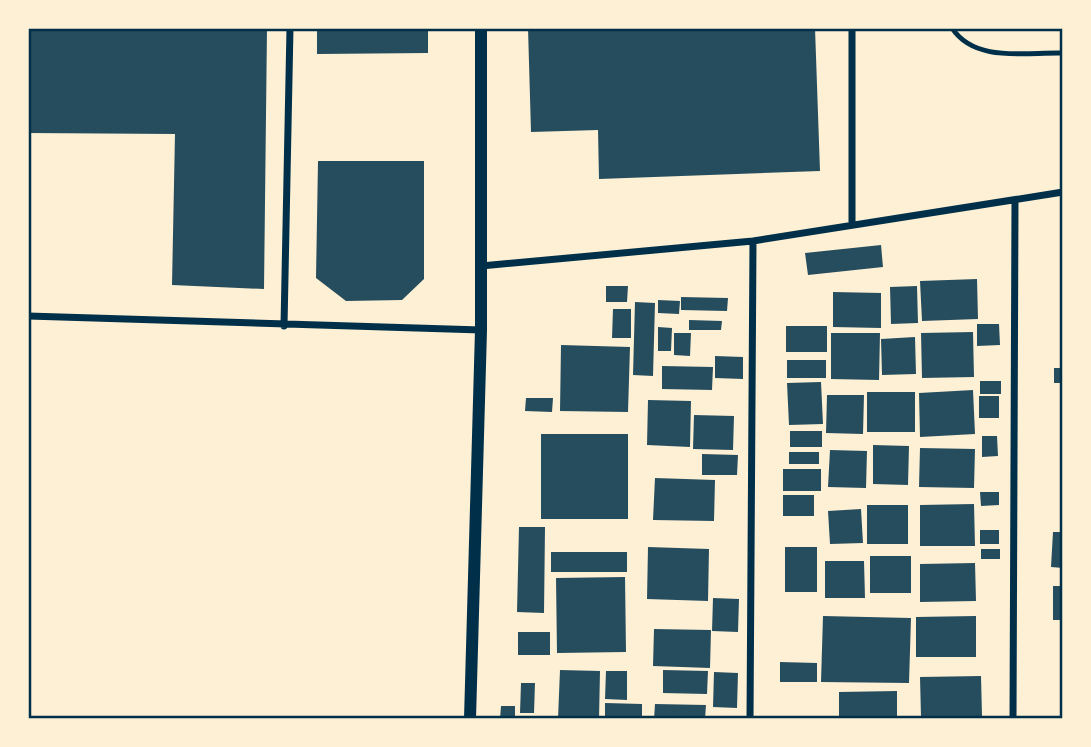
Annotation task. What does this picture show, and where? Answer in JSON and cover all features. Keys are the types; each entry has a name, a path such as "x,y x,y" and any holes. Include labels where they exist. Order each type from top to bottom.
{"street":[{"path":"284,326 290,28"},
{"path":"470,719 481,330 481,28"},
{"path":"852,28 852,225"},
{"path":"481,266 753,242 1063,192"},
{"path":"1013,719 1015,200"},
{"path":"750,719 753,242"},
{"path":"28,316 481,330"}],"lane":[{"path":"952,28 961,41 973,50 1063,53"}],"building":[{"path":"28,28 267,28 264,289 172,285 175,134 28,133"},
{"path":"317,28 428,28 428,53 317,54"},
{"path":"528,28 815,28 820,171 599,179 598,130 531,132"},
{"path":"318,161 424,161 424,279 402,300 346,301 316,278"},
{"path":"881,245 883,267 808,275 805,253"},
{"path":"977,279 978,319 922,321 920,281"},
{"path":"606,286 628,286 627,302 606,302"},
{"path":"917,286 918,323 891,324 890,287"},
{"path":"833,292 881,293 881,328 833,327"},
{"path":"681,297 728,298 727,311 681,310"},
{"path":"658,300 680,301 679,314 658,313"},
{"path":"635,302 655,303 653,376 633,375"},
{"path":"613,309 631,309 631,338 612,338"},
{"path":"689,320 722,321 721,330 689,330"},
{"path":"977,324 999,324 1000,345 977,346"},
{"path":"786,326 827,326 827,352 786,352"},
{"path":"658,327 672,328 671,351 658,351"},
{"path":"973,332 974,377 922,378 921,333"},
{"path":"674,333 691,333 690,356 674,355"},
{"path":"831,333 880,333 879,380 831,379"},
{"path":"915,337 916,374 882,375 881,339"},
{"path":"561,345 630,347 628,412 560,411"},
{"path":"715,356 743,357 743,379 715,378"},
{"path":"787,360 826,360 826,378 787,378"},
{"path":"662,366 713,367 712,390 662,389"},
{"path":"1054,368 1063,368 1063,383 1054,383"},
{"path":"980,381 1001,381 1001,394 980,394"},
{"path":"821,382 823,424 789,425 787,383"},
{"path":"973,390 975,434 920,437 919,393"},
{"path":"867,392 915,392 915,432 867,432"},
{"path":"827,395 864,395 863,434 826,433"},
{"path":"979,396 999,396 999,418 979,418"},
{"path":"526,398 553,398 552,412 525,411"},
{"path":"648,400 691,401 690,447 647,445"},
{"path":"694,415 734,416 733,450 693,449"},
{"path":"790,431 822,431 822,447 790,447"},
{"path":"541,434 628,434 628,519 541,519"},
{"path":"982,436 997,436 998,456 982,457"},
{"path":"873,445 909,446 908,485 873,484"},
{"path":"920,448 975,449 974,488 919,487"},
{"path":"830,450 867,451 866,488 828,487"},
{"path":"789,452 819,452 819,464 789,464"},
{"path":"702,454 738,455 737,475 702,475"},
{"path":"783,469 821,469 821,491 783,491"},
{"path":"655,478 715,480 714,521 653,520"},
{"path":"980,492 999,492 999,505 981,506"},
{"path":"783,495 814,495 814,516 783,516"},
{"path":"974,504 975,546 920,546 920,505"},
{"path":"867,505 908,505 908,544 867,544"},
{"path":"861,509 863,543 830,544 828,511"},
{"path":"519,527 545,527 544,613 517,612"},
{"path":"980,530 999,530 999,544 980,544"},
{"path":"1053,532 1063,532 1063,568 1051,567"},
{"path":"648,547 709,549 708,601 647,599"},
{"path":"785,547 817,547 817,592 785,592"},
{"path":"981,549 1000,549 1000,559 981,559"},
{"path":"551,552 627,552 627,572 551,572"},
{"path":"870,556 911,556 911,593 870,593"},
{"path":"825,561 864,561 865,598 825,598"},
{"path":"975,563 976,601 920,602 920,564"},
{"path":"625,577 626,652 557,653 556,578"},
{"path":"1053,586 1063,586 1063,620 1053,620"},
{"path":"713,598 739,599 738,632 712,631"},
{"path":"823,616 911,618 909,683 821,682"},
{"path":"976,616 976,657 916,657 916,617"},
{"path":"654,629 711,630 710,668 653,666"},
{"path":"518,632 550,632 550,655 518,655"},
{"path":"780,662 817,663 817,682 780,682"},
{"path":"560,670 600,671 599,719 558,719"},
{"path":"663,670 708,671 707,694 663,693"},
{"path":"606,671 627,671 627,700 605,699"},
{"path":"714,672 738,673 737,708 713,707"},
{"path":"981,676 982,716 921,717 920,677"},
{"path":"521,683 535,683 534,713 520,713"},
{"path":"897,691 897,719 839,719 839,692"},
{"path":"605,703 642,704 642,719 605,719"},
{"path":"655,704 706,705 705,719 654,719"},
{"path":"501,706 515,706 515,719 500,719"}]}
